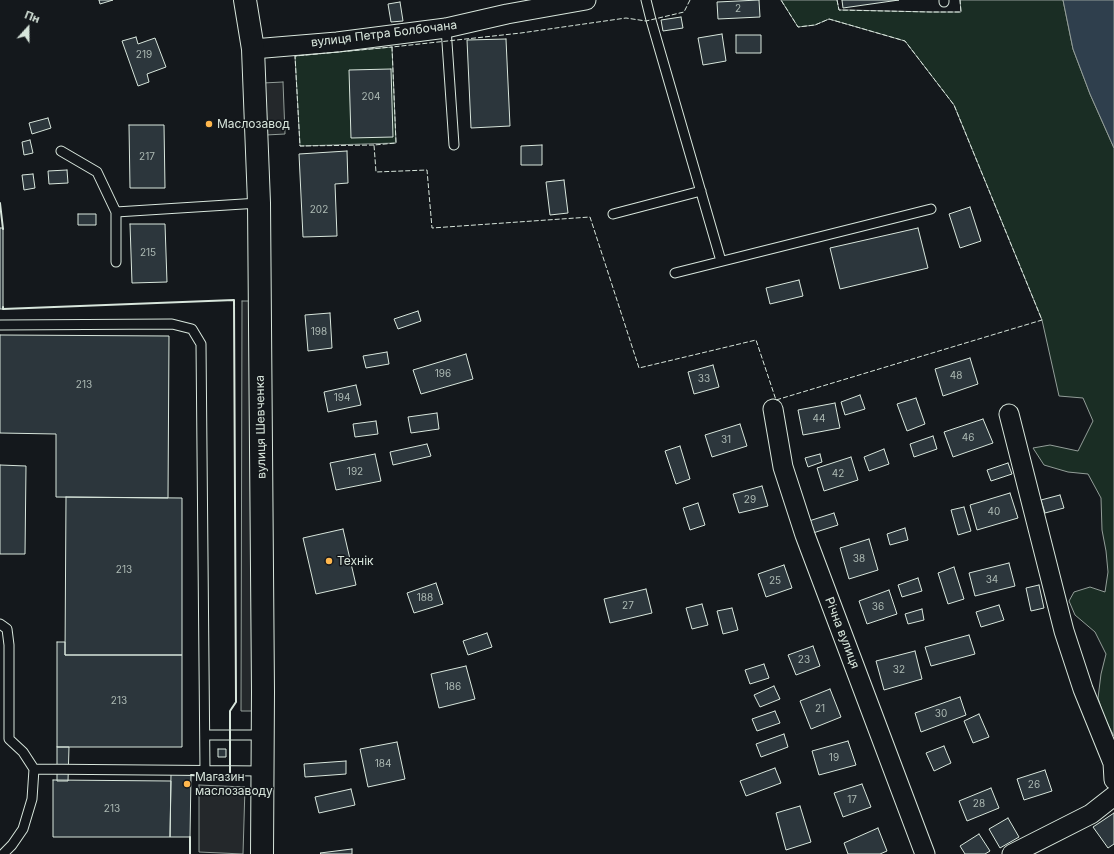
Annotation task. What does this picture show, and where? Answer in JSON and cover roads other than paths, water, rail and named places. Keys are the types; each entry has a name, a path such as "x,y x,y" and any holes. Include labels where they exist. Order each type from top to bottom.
{"street":[{"name":"вулиця Шевченка","path":"245,0 253,49 259,203 263,735 262,854"},
{"name":"вулиця Петра Болбочана","path":"253,49 337,42 446,28 507,14 586,0"},
{"name":"Річна вулиця","path":"773,409 783,467 805,535 925,854"},
{"path":"1009,414 1064,631 1083,689 1113,763 1114,780"},
{"path":"1012,854 1091,814 1114,796"}],"lane":[{"path":"646,0 721,261"},
{"path":"446,28 454,145"},
{"path":"60,151 97,172 116,212 116,262"},
{"path":"613,214 701,190"},
{"path":"116,212 259,203"},
{"path":"675,273 931,209"},
{"path":"0,325 172,324 192,328 201,344 205,771"},
{"path":"0,624 7,629 9,645 9,739 23,752 34,769 32,799 23,829 12,845 3,854"},
{"path":"205,735 263,735"},
{"path":"34,769 262,771"}],"water":[{"path":"1063,0 1114,0 1114,148 1090,94 1073,49"}],"place":[{"name":"Маслозавод","path":"209,124"},
{"name":"Технік","path":"329,561"},
{"name":"Магазин маслозаводу","path":"187,784"}]}
